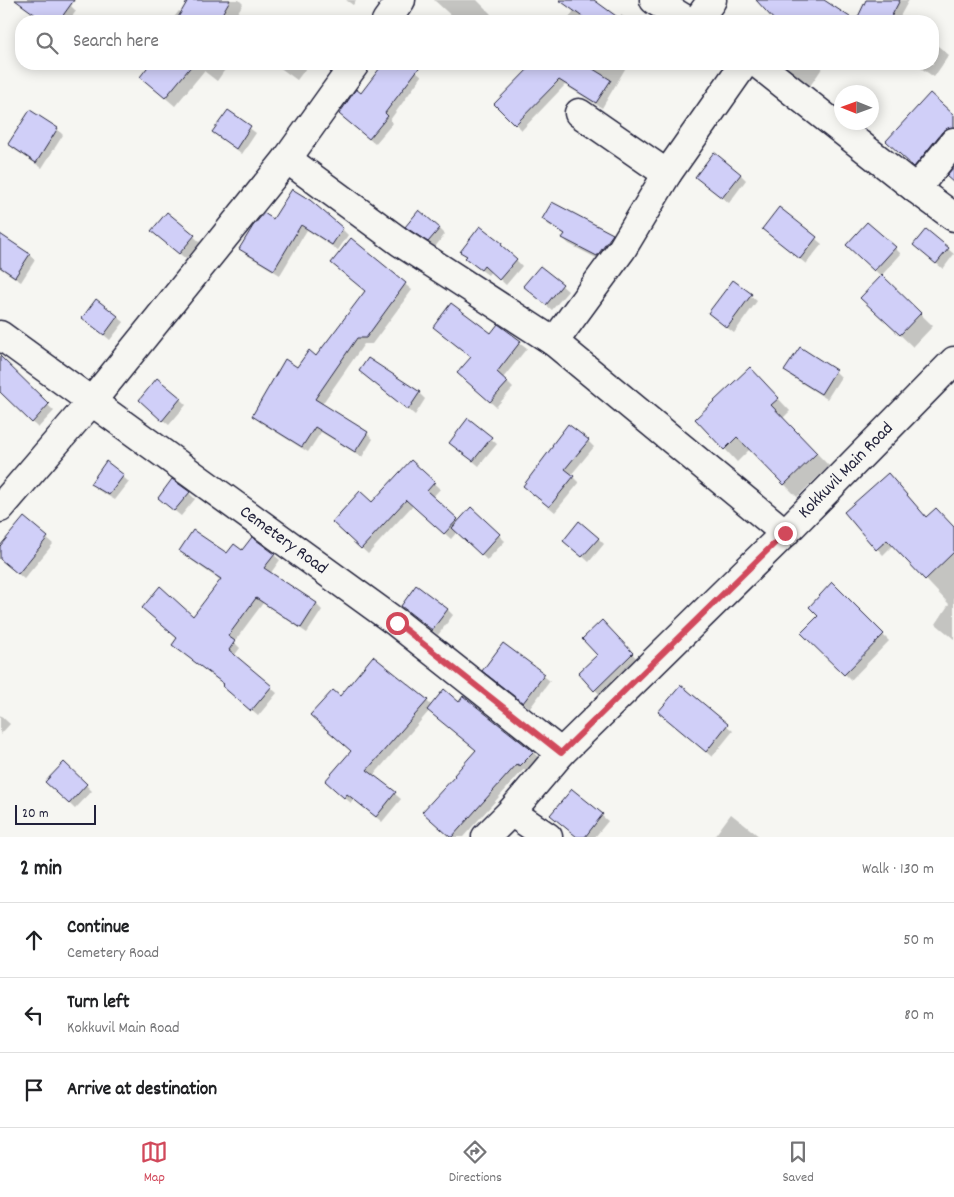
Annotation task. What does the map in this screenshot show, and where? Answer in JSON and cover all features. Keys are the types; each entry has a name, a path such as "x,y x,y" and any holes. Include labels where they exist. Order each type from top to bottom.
{"street":[{"path":"390,15 401,0"},
{"path":"654,0 678,15"},
{"path":"701,15 712,0"},
{"path":"0,508 92,401 287,159 351,70"},
{"path":"554,342 622,249 667,174 740,70"},
{"path":"766,70 954,217"},
{"path":"579,113 667,174"},
{"path":"916,189 954,142"},
{"path":"287,159 400,242 554,342 785,533"},
{"name":"Cemetery Road","path":"0,335 397,623 561,753"},
{"name":"Kokkuvil Main Road","path":"486,837 561,753 785,533 954,361"},
{"path":"510,812 548,837"}],"building":[{"path":"15,0 74,0 63,15 36,15"},
{"path":"188,0 230,0 221,15 179,15"},
{"path":"559,0 594,0 615,15 580,15"},
{"path":"756,0 824,0 847,15 770,15"},
{"path":"866,0 900,0 892,15 859,15"},
{"path":"145,70 188,70 165,98 140,77"},
{"path":"378,70 417,70 385,113 388,116 369,139 339,114 356,89 361,93"},
{"path":"527,70 595,70 611,80 596,103 559,80 515,125 494,104"},
{"path":"930,93 954,115 954,127 942,132 914,167 886,141"},
{"path":"30,110 58,128 36,163 8,144"},
{"path":"228,110 251,126 236,149 212,132"},
{"path":"714,152 741,174 722,198 695,177"},
{"path":"954,167 954,183 946,176"},
{"path":"292,189 310,200 343,228 332,245 301,225 274,270 239,249 253,226 264,213 273,219"},
{"path":"552,202 613,234 597,256 562,238 565,234 542,219"},
{"path":"779,207 817,237 800,259 762,229"},
{"path":"419,210 440,228 428,242 405,227"},
{"path":"167,212 195,235 179,254 151,231"},
{"path":"867,222 896,247 874,271 846,245"},
{"path":"480,226 502,243 501,245 517,259 499,280 484,266 481,270 465,258 467,256 460,252"},
{"path":"926,229 949,248 936,264 913,245"},
{"path":"0,234 30,254 15,277 0,267"},
{"path":"351,238 406,283 366,338 357,338 315,399 368,432 355,452 315,427 302,447 252,416 285,359 297,367 309,350 316,356 365,291 331,263"},
{"path":"540,266 563,284 546,305 523,286"},
{"path":"882,275 921,313 900,335 860,298"},
{"path":"733,280 752,294 727,328 708,313"},
{"path":"96,299 118,316 104,335 82,318"},
{"path":"451,303 491,333 498,324 521,341 497,372 508,382 490,402 457,373 471,357 433,327"},
{"path":"800,347 836,370 821,394 784,371"},
{"path":"0,356 49,404 32,423 0,392"},
{"path":"368,358 420,392 408,410 359,371"},
{"path":"750,367 779,398 771,405 817,453 784,485 737,437 724,450 695,419"},
{"path":"157,378 181,398 162,421 139,400"},
{"path":"468,418 492,437 473,461 449,443"},
{"path":"568,424 589,440 565,469 574,476 549,507 523,486"},
{"path":"411,460 435,482 427,491 458,519 444,534 406,500 361,549 332,522 360,491 372,502"},
{"path":"106,461 124,475 109,495 90,484"},
{"path":"888,473 926,517 936,508 954,527 954,552 925,580 887,540 876,550 844,512"},
{"path":"172,479 190,492 174,511 158,498"},
{"path":"471,507 500,534 481,555 452,528"},
{"path":"24,517 48,537 18,574 0,559 0,546"},
{"path":"579,521 599,538 582,557 563,541"},
{"path":"193,530 227,553 234,544 242,550 252,537 275,554 264,568 317,603 301,628 256,598 228,636 235,641 229,650 272,686 251,711 222,686 224,684 172,645 177,638 142,608 160,586 193,616 221,579 179,551"},
{"path":"832,582 884,634 844,675 801,633 818,616 809,607"},
{"path":"416,585 448,609 432,630 401,606"},
{"path":"602,620 633,653 594,691 578,673 597,655 582,639"},
{"path":"503,643 545,674 523,703 482,671"},
{"path":"373,656 428,700 367,770 396,792 376,817 347,794 344,798 325,781 351,751 310,715 333,690 340,696"},
{"path":"681,685 728,724 706,752 658,712"},
{"path":"444,689 459,702 463,696 534,752 520,766 517,764 452,837 422,812 476,750 427,710"},
{"path":"64,762 87,784 69,804 45,782"},
{"path":"572,789 603,814 585,837 577,837 550,815"}],"route":[{"path":"397,623 561,753 785,533"}]}
